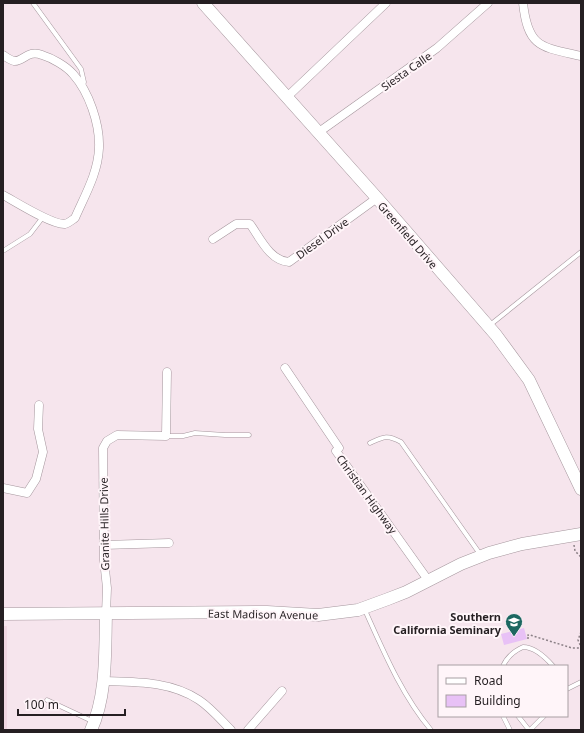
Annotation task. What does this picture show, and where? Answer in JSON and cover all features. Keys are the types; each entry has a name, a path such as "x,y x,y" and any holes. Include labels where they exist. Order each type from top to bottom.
{"street":[{"name":"Greenfield Drive","path":"204,3 488,326 529,380 581,489"},
{"path":"287,97 386,3"},
{"name":"Siesta Calle","path":"319,132 437,48 488,3"},
{"path":"523,3 527,28 537,41 551,49 581,56"},
{"path":"3,55 12,61 16,61 32,53 42,54 60,63 73,73 89,99 98,127 99,148 93,179 75,218 71,222 65,224 54,222 3,195"},
{"name":"Diesel Drive","path":"213,239 236,224 250,224 273,256 279,260 289,262 377,198"},
{"name":"Christian Highway","path":"285,368 339,448 336,451 428,580"},
{"path":"166,436 167,372"},
{"path":"3,488 27,492 36,479 43,452 38,430 38,405"},
{"name":"Granite Hills Drive","path":"93,726 99,709 103,681 107,588 104,560 103,448 107,441 117,435 166,436"},
{"name":"East Madison Avenue","path":"3,614 267,612 318,615 364,608 406,592 461,564 481,556 522,544 581,534"},
{"path":"104,545 168,543"},
{"path":"103,681 146,682 176,689 201,701 231,730"},
{"path":"248,730 282,691"}],"lane":[{"path":"33,3 81,69 84,82 82,88"},
{"path":"3,251 30,234 43,217"},
{"path":"488,326 581,252"},
{"path":"166,436 183,436 195,433 249,435"},
{"path":"370,443 385,436 394,437 401,442 481,556"},
{"path":"364,608 399,682 409,700 431,730"},
{"path":"504,665 507,659 518,649 527,647 546,659 552,665"},
{"path":"568,688 581,682"},
{"path":"47,700 93,726"},
{"path":"504,717 510,730"},
{"path":"519,717 529,730 543,717"}],"path":[{"path":"574,545 575,551 581,557"},
{"path":"527,638 528,635 572,648 581,647 578,640 581,632"}],"shaded area":[{"path":"3,626 7,626 7,730 3,730"}],"building":[{"path":"524,628 527,639 504,645 501,634"}],"place":[{"name":"Southern California Seminary","path":"514,637"}]}
